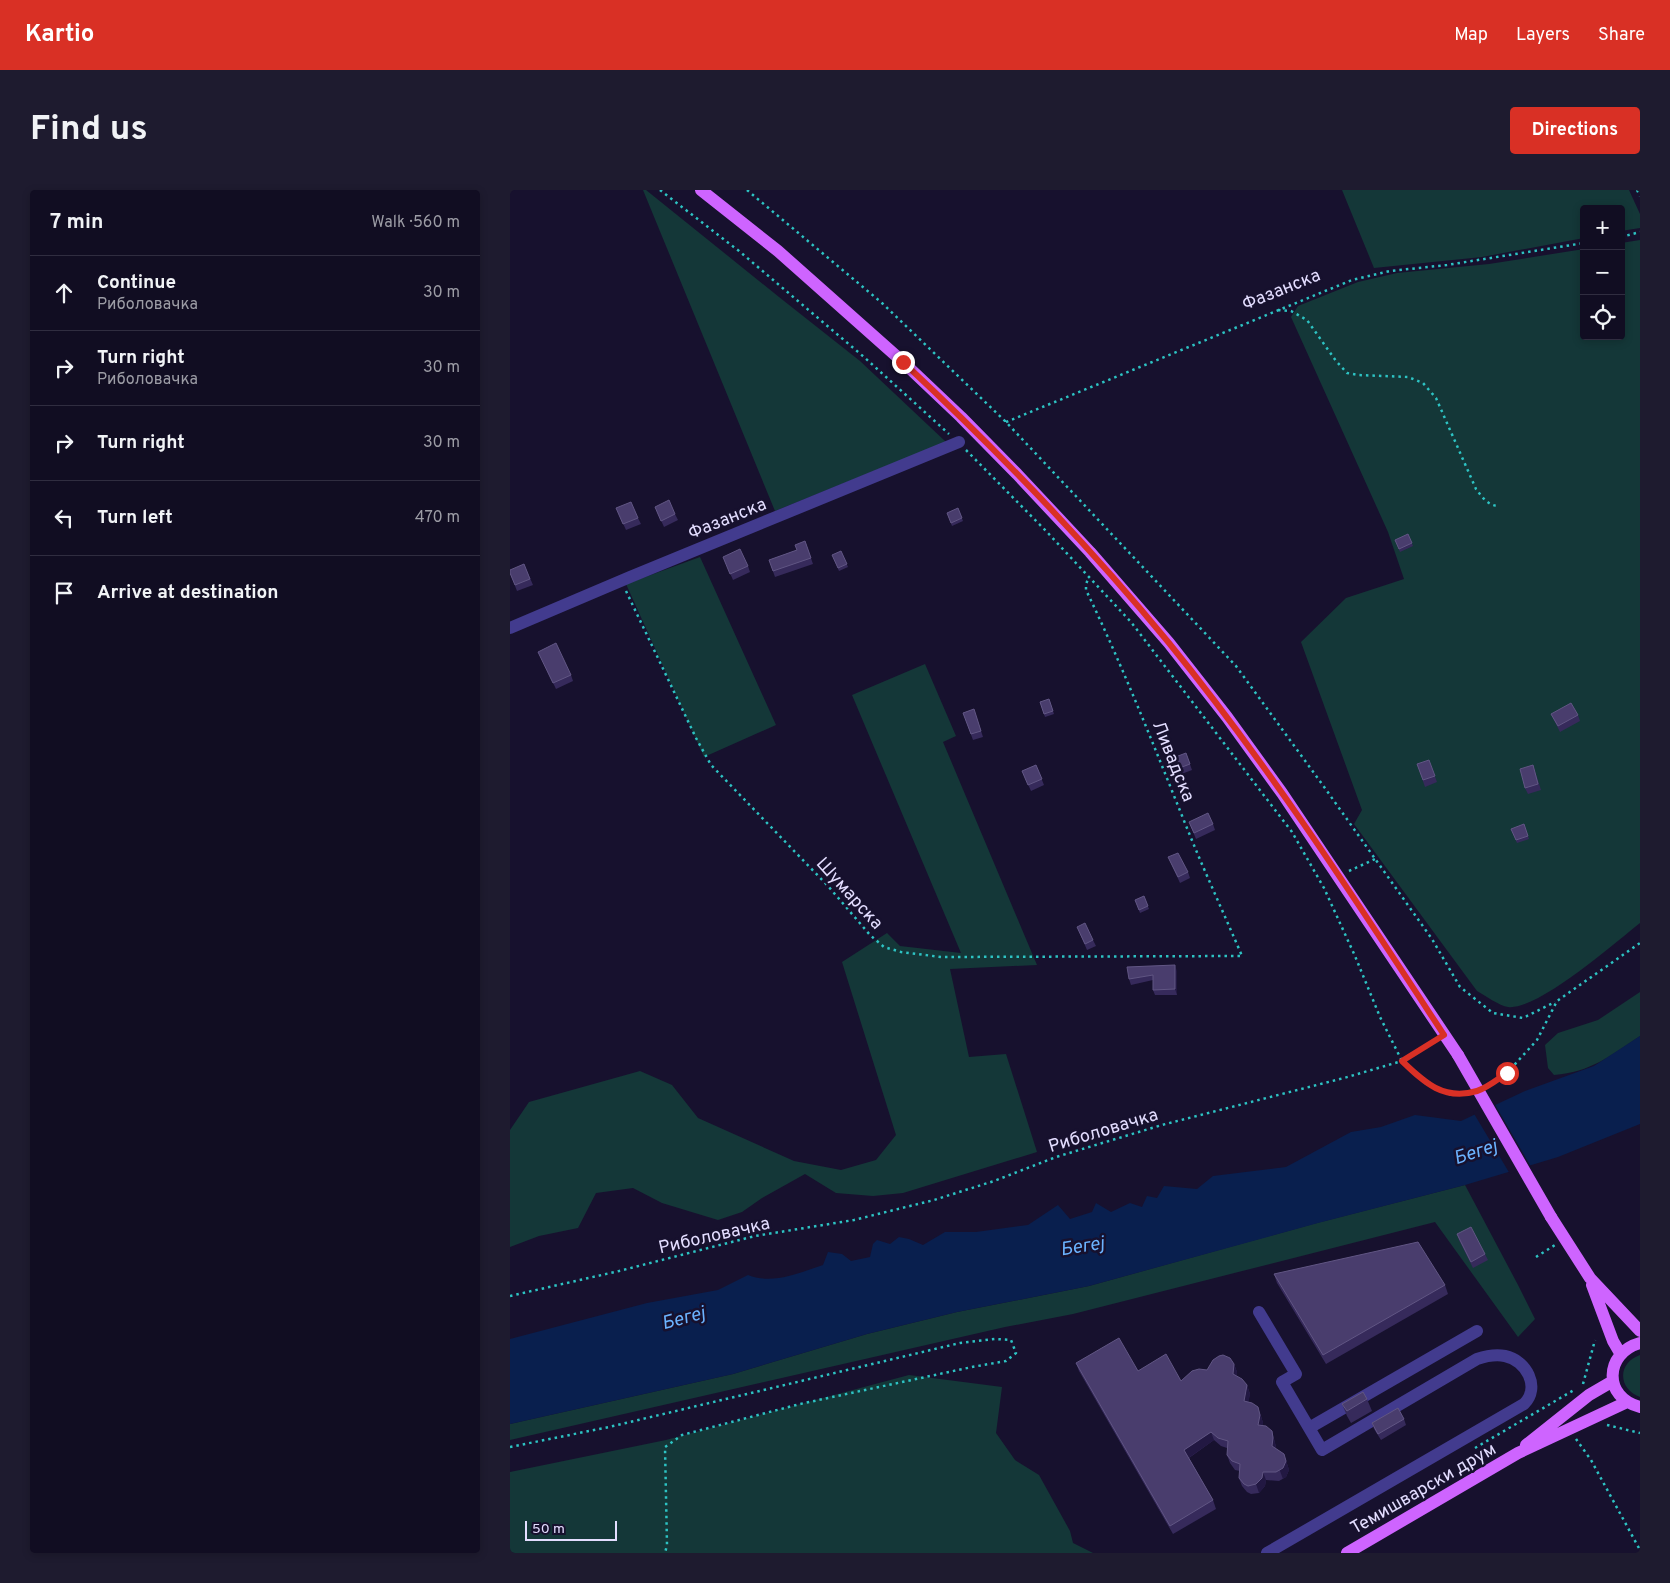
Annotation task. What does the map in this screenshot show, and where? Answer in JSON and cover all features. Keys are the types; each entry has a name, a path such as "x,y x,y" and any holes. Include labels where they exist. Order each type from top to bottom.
{"main road":[{"path":"701,190 778,251 903,362 961,417 1057,516 1169,643 1271,778 1458,1055 1551,1217 1590,1278 1640,1331"},
{"path":"1590,1278 1613,1341 1620,1354"},
{"path":"1640,1343 1629,1346 1620,1354 1612,1371 1613,1381 1620,1396 1627,1402 1640,1407"},
{"name":"Темишварски друм","path":"1518,1453 1554,1422 1593,1393 1613,1381"},
{"name":"Темишварски друм","path":"1347,1553 1518,1453 1627,1402"}],"street":[{"name":"Фазанска","path":"510,628 959,442"},
{"path":"1260,1312 1296,1374 1282,1382 1322,1450 1487,1356 1496,1355 1512,1358 1525,1368 1530,1380 1531,1395 1524,1404 1267,1553"},
{"path":"1309,1428 1477,1331"}],"path":[{"path":"660,190 739,250 864,357 959,442 1048,532 1131,622 1292,832 1324,888 1380,1017 1402,1061 1425,1083 1452,1094 1469,1092"},
{"path":"747,190 882,304 1006,422 1236,666 1432,939 1460,987 1493,1013 1523,1018 1557,1002 1640,943"},
{"path":"1637,190 1640,196"},
{"path":"1625,236 1640,232"},
{"name":"Фазанска","path":"1006,422 1352,280 1390,271 1447,265 1580,244"},
{"path":"1277,310 1291,311 1306,320 1336,361 1348,373 1408,377 1423,383 1436,398 1476,489 1485,500 1494,506 1499,506"},
{"name":"Ливадска","path":"1089,577 1086,590 1112,645 1166,772 1191,839 1242,956"},
{"name":"Шумарска","path":"621,581 696,738 711,765 828,886 870,935 884,947 901,952 941,957 1242,956"},
{"path":"1339,877 1375,859"},
{"path":"1485,1086 1507,1073 1537,1040 1557,1002"},
{"name":"Риболовачка","path":"510,1296 619,1271 755,1236 854,1220 934,1200 994,1181 1056,1157 1162,1125 1402,1061 1444,1035"},
{"path":"1536,1257 1565,1238"},
{"path":"510,1447 609,1427 960,1343 995,1339 1011,1340 1016,1353 1006,1361 800,1404 682,1435 665,1447 667,1545 665,1553"},
{"path":"1583,1384 1596,1340"},
{"path":"1606,1425 1640,1433"},
{"path":"1569,1429 1591,1460 1640,1550"}],"green space":[{"path":"643,190 646,190 860,361 946,442 775,511"},
{"path":"1342,190 1629,190 1640,214 1640,228 1625,230 1625,205 1580,205 1580,239 1482,257 1374,268"},
{"path":"1640,240 1640,923 1576,974 1556,987 1521,1005 1508,1007 1477,991 1354,824 1362,810 1301,642 1346,598 1404,579 1388,532 1291,317 1298,306 1358,282 1397,273 1489,264 1580,250 1580,340 1625,340 1625,242"},
{"path":"700,557 776,725 704,757 626,584"},
{"path":"925,664 956,736 943,742 1037,965 950,969 969,1057 1006,1054 1037,1152 903,1193 873,1196 836,1193 805,1174 762,1198 742,1212 718,1220 662,1203 633,1188 596,1193 578,1228 539,1236 510,1247 510,1130 529,1102 640,1071 672,1085 698,1118 794,1161 841,1170 876,1160 896,1135 842,962 887,933 900,946 961,953 852,695"},
{"path":"1640,992 1640,1036 1590,1067 1554,1075 1548,1068 1545,1045 1558,1033 1598,1020"},
{"path":"1465,1185 1535,1319 1518,1337 1435,1222 1073,1314 1005,1327 510,1440 510,1424 733,1374 867,1334 957,1312 1089,1286 1313,1224"},
{"path":"1640,1355 1640,1397 1627,1388 1623,1376 1627,1364"},
{"path":"909,1375 1002,1387 996,1433 1015,1460 1039,1475 1070,1531 1073,1543 1093,1553 510,1553 510,1472 666,1440"}],"water":[{"name":"Бегеј","path":"1640,1036 1640,1124 1558,1157 1465,1185 1089,1286 957,1312 867,1334 733,1374 510,1424 510,1339 647,1303 718,1290 748,1275 767,1279 786,1277 823,1265 828,1252 842,1254 851,1261 870,1257 873,1244 877,1240 890,1244 899,1237 923,1245 945,1232 976,1232 1028,1225 1058,1205 1070,1219 1092,1212 1096,1203 1111,1212 1130,1203 1142,1207 1147,1196 1157,1198 1164,1186 1197,1189 1213,1176 1286,1167 1351,1132 1381,1127 1415,1115 1461,1121 1525,1091 1594,1066"}],"pier":[{"path":"1494,1103 1531,1167 1510,1174 1473,1112"}],"building":[{"path":"669,500 675,514 661,521 655,507"},
{"path":"631,502 638,518 623,524 616,508"},
{"path":"958,508 962,518 951,523 947,513"},
{"path":"1408,534 1412,543 1399,549 1395,540"},
{"path":"805,541 811,558 773,571 769,560 797,550 795,545"},
{"path":"740,549 748,566 730,574 723,557"},
{"path":"841,551 847,564 838,568 832,555"},
{"path":"524,564 530,579 515,585 510,570"},
{"path":"556,643 571,675 553,683 538,652"},
{"path":"1049,699 1053,711 1044,714 1040,702"},
{"path":"1571,703 1578,715 1558,726 1551,714"},
{"path":"974,709 981,731 971,734 963,713"},
{"path":"1186,753 1190,764 1174,770 1170,759"},
{"path":"1429,760 1435,776 1423,780 1417,764"},
{"path":"1036,765 1042,779 1028,785 1022,771"},
{"path":"1533,765 1538,784 1525,788 1520,769"},
{"path":"1208,813 1213,824 1194,833 1189,822"},
{"path":"1524,824 1528,836 1516,840 1511,829"},
{"path":"1178,853 1188,872 1178,877 1168,857"},
{"path":"1144,896 1148,906 1139,910 1135,900"},
{"path":"1085,923 1093,940 1085,944 1077,927"},
{"path":"1175,965 1175,989 1153,990 1153,975 1129,979 1127,967"},
{"path":"1471,1227 1485,1254 1471,1262 1457,1234"},
{"path":"1418,1242 1445,1285 1323,1355 1274,1274"},
{"path":"1119,1338 1138,1371 1166,1354 1181,1381 1192,1371 1199,1369 1207,1370 1213,1360 1219,1356 1223,1355 1230,1358 1234,1364 1233,1374 1242,1379 1247,1385 1244,1401 1258,1407 1260,1415 1258,1425 1266,1426 1272,1431 1272,1446 1284,1454 1286,1461 1283,1468 1276,1472 1263,1472 1262,1478 1256,1484 1248,1486 1244,1484 1239,1478 1240,1464 1232,1461 1227,1455 1228,1441 1218,1438 1211,1432 1184,1450 1213,1500 1170,1526 1076,1363"},
{"path":"1363,1392 1367,1399 1347,1411 1342,1404"},
{"path":"1398,1408 1404,1419 1378,1434 1372,1423"}],"route":[{"path":"903,362 961,417 1090,552 1169,643 1282,793 1444,1035 1402,1061 1425,1083 1452,1094 1478,1091 1507,1073"}]}
